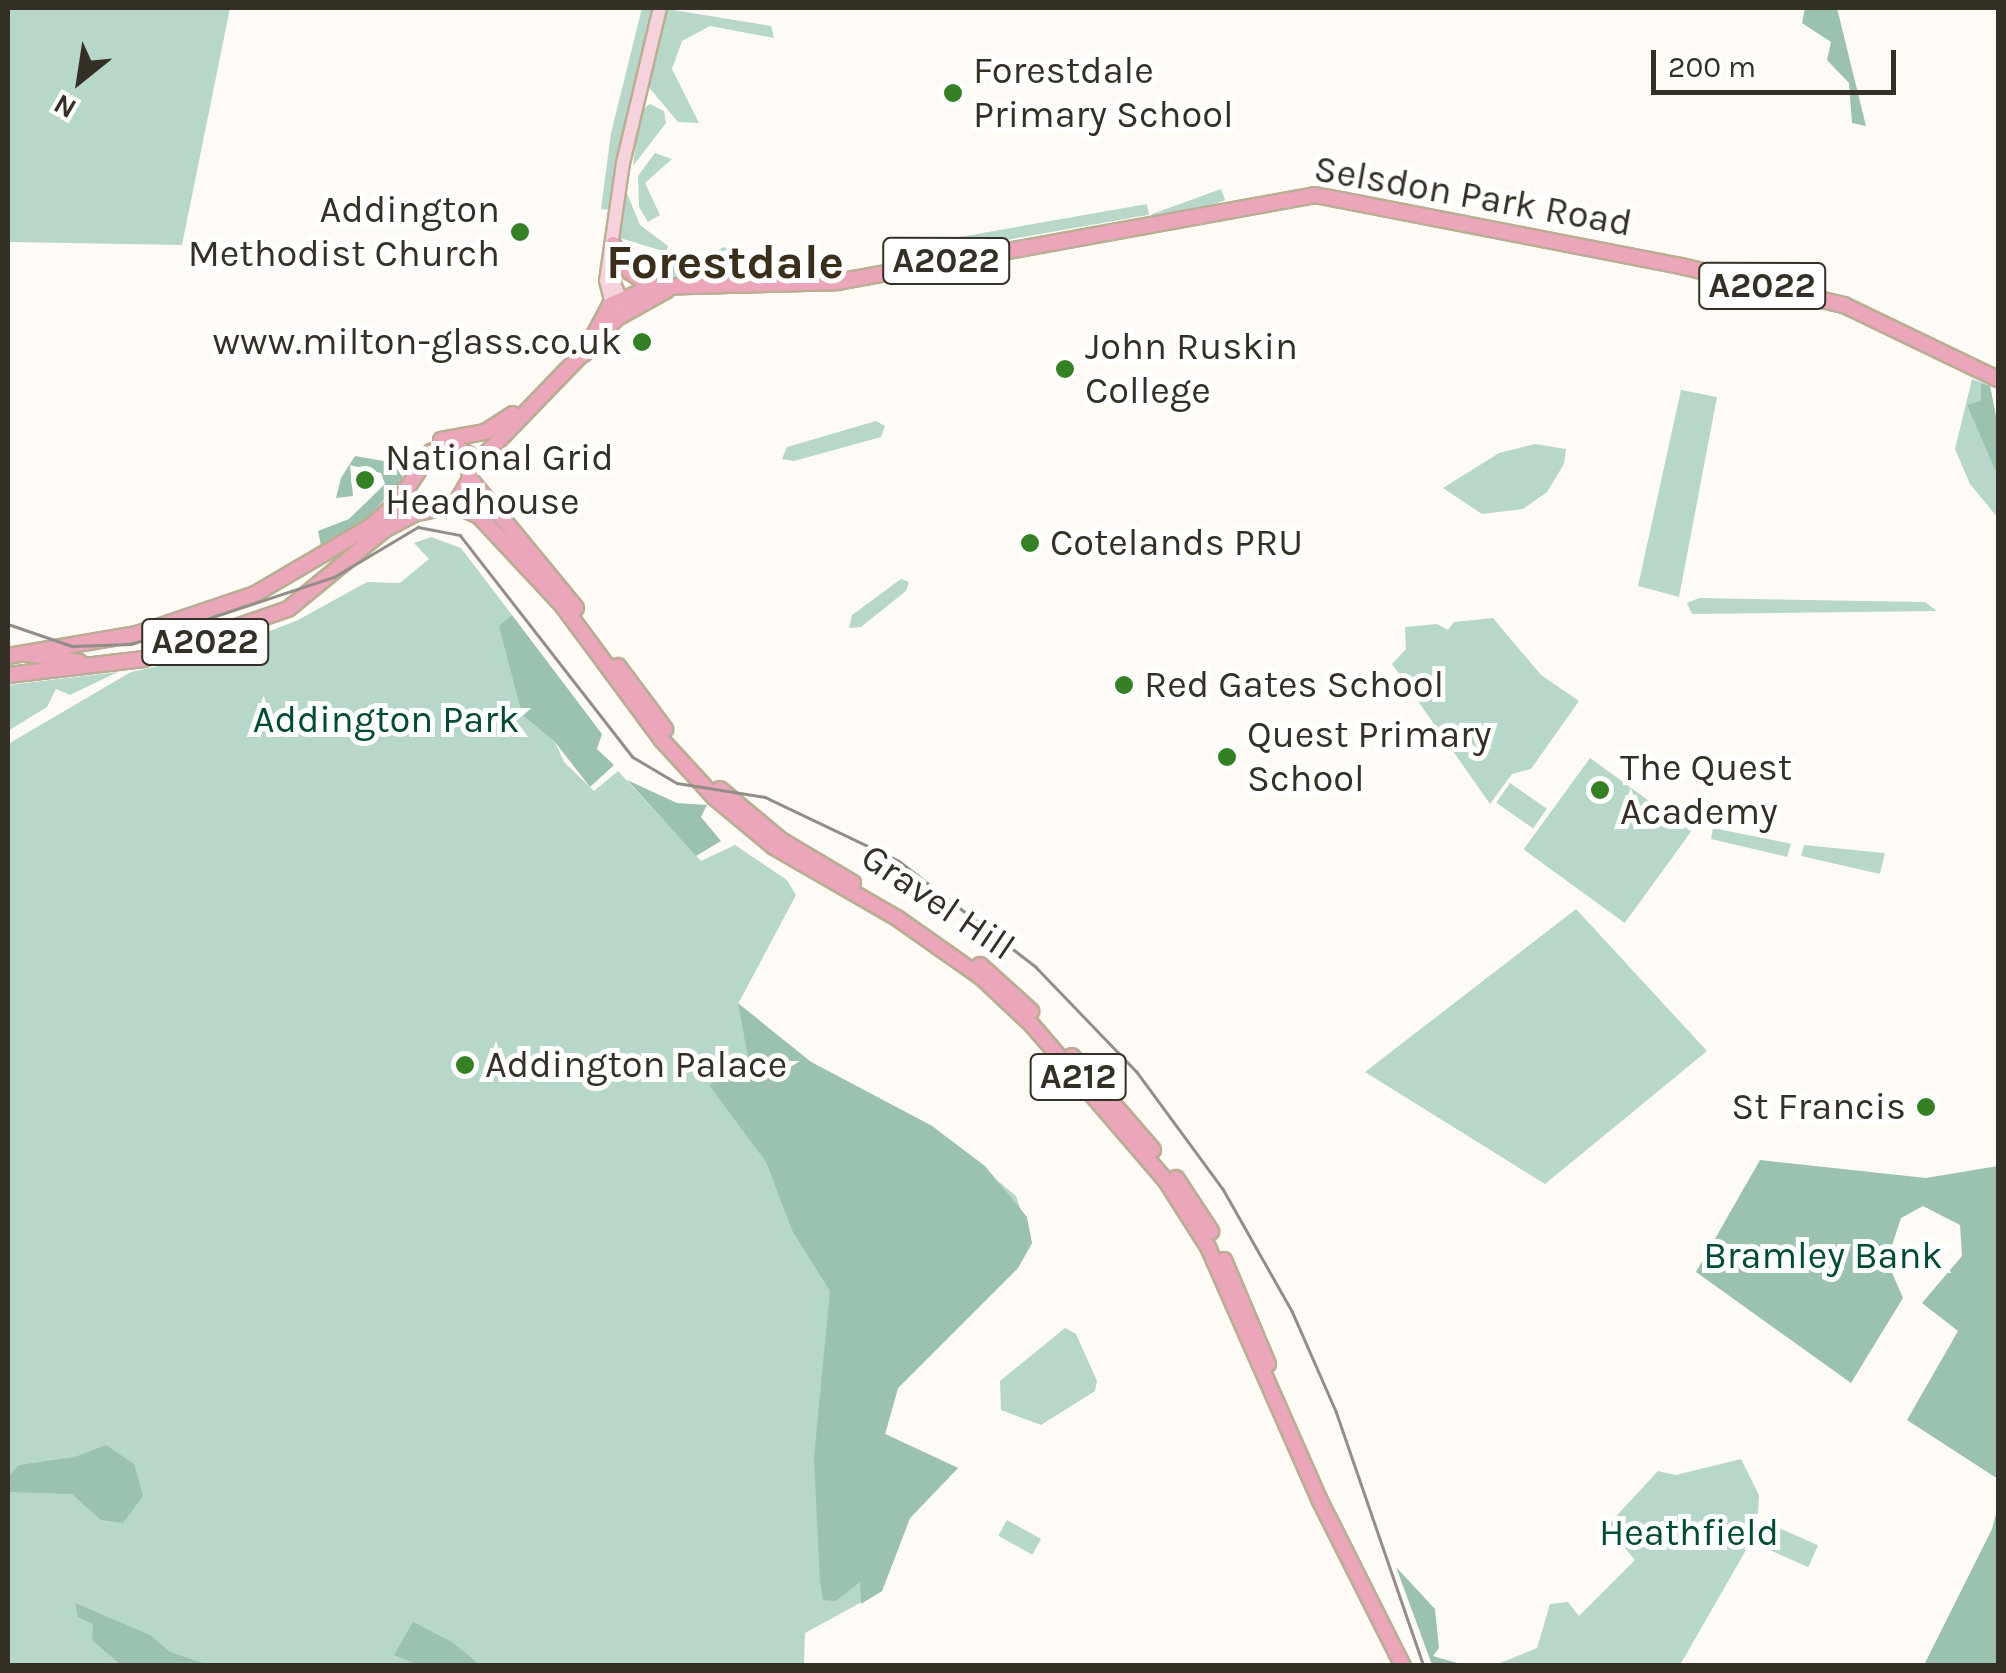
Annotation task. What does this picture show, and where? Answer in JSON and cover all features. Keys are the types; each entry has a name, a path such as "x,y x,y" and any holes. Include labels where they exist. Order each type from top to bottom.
{"main road":[{"name":"Selsdon Park Road","path":"619,308 659,289 837,282 1315,196 1681,266 1844,305 1998,378"},
{"path":"613,244 630,272 659,289"},
{"path":"526,410 485,432 443,439 430,452 414,478 435,507 454,504 471,474 526,410 584,354 619,308"},
{"path":"430,452 456,446 469,454 471,474"},
{"name":"Gravel Hill","path":"471,474 667,732 729,798 782,840 980,964 1096,1084 1211,1232 1276,1382 1290,1437"},
{"name":"A2022","path":"8,656 137,634 255,594 371,526 414,478"},
{"name":"Gravel Hill","path":"454,504 480,516 562,605 660,738 730,812 792,858 942,948 1050,1044 1189,1213 1290,1437 1403,1666"},
{"name":"A2022","path":"8,675 94,666 205,642 288,609 384,530 435,507"},
{"path":"26,654 94,666"}],"street":[{"path":"619,308 610,274 613,244 636,95 660,8"}],"green space":[{"path":"8,8 230,8 182,245 8,242"},
{"path":"642,8 654,8 621,137 611,210 601,209 611,133"},
{"path":"1805,8 1837,8 1866,126 1852,123 1849,83 1827,60 1831,42 1802,23"},
{"path":"667,9 771,26 774,38 710,26 682,41 672,69 699,123 678,122 647,85"},
{"path":"650,104 664,111 666,123 633,166 639,111"},
{"path":"655,153 672,159 645,183 660,215 648,222 639,207 638,176"},
{"path":"1221,189 1225,200 1156,226 1151,214"},
{"path":"626,191 640,225 668,246 666,252 620,238"},
{"path":"1147,204 1149,215 885,261 883,251"},
{"path":"724,247 735,255 731,274 666,278 672,254 695,263"},
{"path":"1972,379 1990,386 1998,427 1998,518 1970,484 1955,449"},
{"path":"1981,383 1990,386 1998,427 1998,476 1967,405 1981,401"},
{"path":"1681,390 1717,397 1679,597 1638,586"},
{"path":"876,421 885,426 881,437 794,461 782,459 787,447"},
{"path":"1535,444 1566,449 1564,464 1547,492 1523,509 1482,514 1443,488 1499,453"},
{"path":"355,456 401,464 403,480 363,522 321,546 318,531 349,519 385,484 381,473 350,465 353,496 336,498 341,478"},
{"name":"Addington Park","path":"431,537 461,548 512,615 500,627 522,715 555,742 564,762 594,791 618,771 701,861 735,845 787,880 796,895 738,1004 811,1062 932,1126 1016,1196 1032,1243 1018,1268 898,1388 885,1434 958,1468 910,1518 882,1591 805,1633 804,1665 8,1665 8,744 131,672 209,655 298,620 367,582 400,583 429,559 414,543"},
{"path":"901,579 909,582 906,591 861,627 849,628 852,615"},
{"path":"1699,598 1925,602 1937,611 1692,614 1687,603"},
{"path":"512,615 602,734 597,749 614,765 590,787 555,742 522,715 499,626"},
{"path":"1493,618 1541,675 1579,701 1531,769 1512,774 1490,804 1392,664 1406,649 1405,627 1437,624 1448,630 1454,622"},
{"path":"118,672 70,695 56,689 47,707 8,731 8,685"},
{"path":"1590,758 1691,831 1625,923 1524,849"},
{"path":"627,780 677,803 707,805 701,817 721,841 696,856"},
{"path":"1510,783 1547,809 1533,828 1496,803"},
{"path":"1713,828 1791,844 1787,857 1711,839"},
{"path":"1804,845 1885,853 1880,874 1801,856"},
{"path":"1576,909 1707,1051 1545,1184 1365,1072"},
{"path":"738,1003 811,1062 932,1126 985,1166 1027,1217 1032,1243 1018,1268 898,1388 885,1434 958,1468 910,1518 882,1591 861,1604 860,1582 836,1601 823,1600 820,1581 814,1458 830,1291 793,1232 766,1162 709,1085 738,1071 748,1057"},
{"name":"Bramley Bank","path":"1760,1160 1926,1178 1998,1166 1998,1479 1907,1420 1958,1331 1922,1303 1962,1256 1960,1225 1923,1206 1901,1218 1887,1261 1903,1298 1851,1383 1696,1272"},
{"path":"1065,1328 1076,1334 1097,1381 1095,1391 1041,1425 1001,1410 1000,1381"},
{"path":"106,1445 134,1464 143,1496 123,1523 101,1520 72,1494 8,1492 8,1477 19,1465 75,1457"},
{"name":"Heathfield","path":"1741,1459 1759,1495 1757,1531 1680,1665 1495,1665 1537,1648 1550,1604 1568,1602 1579,1616 1635,1560 1607,1526 1658,1471 1676,1475"},
{"path":"1998,1506 1998,1665 1924,1665 1992,1529"},
{"path":"1007,1520 1041,1539 1032,1555 998,1536"},
{"path":"1777,1527 1818,1545 1808,1567 1767,1549"},
{"path":"1396,1567 1435,1609 1439,1648 1433,1656 1464,1665 1432,1665"},
{"path":"75,1603 150,1635 170,1652 209,1665 121,1665 92,1640 93,1624 78,1617"},
{"path":"413,1622 452,1642 480,1665 418,1665 394,1655"}],"tram line":[{"path":"8,624 72,646 131,644 334,577 418,527 460,535 633,757 677,783 765,797 899,861 1036,967 1137,1072 1223,1189 1292,1311 1336,1411 1424,1666"}],"place":[{"name":"Forestdale Primary School","path":"953,93"},
{"name":"Addington Methodist Church","path":"520,232"},
{"name":"www.milton-glass.co.uk","path":"642,342"},
{"name":"John Ruskin College","path":"1065,369"},
{"name":"National Grid Headhouse","path":"365,480"},
{"name":"Cotelands PRU","path":"1030,543"},
{"name":"Red Gates School","path":"1124,685"},
{"name":"Quest Primary School","path":"1227,757"},
{"name":"The Quest Academy","path":"1600,790"},
{"name":"Addington Palace","path":"465,1065"},
{"name":"St Francis","path":"1926,1107"}],"district":[{"name":"Forestdale","path":"725,263"}]}
